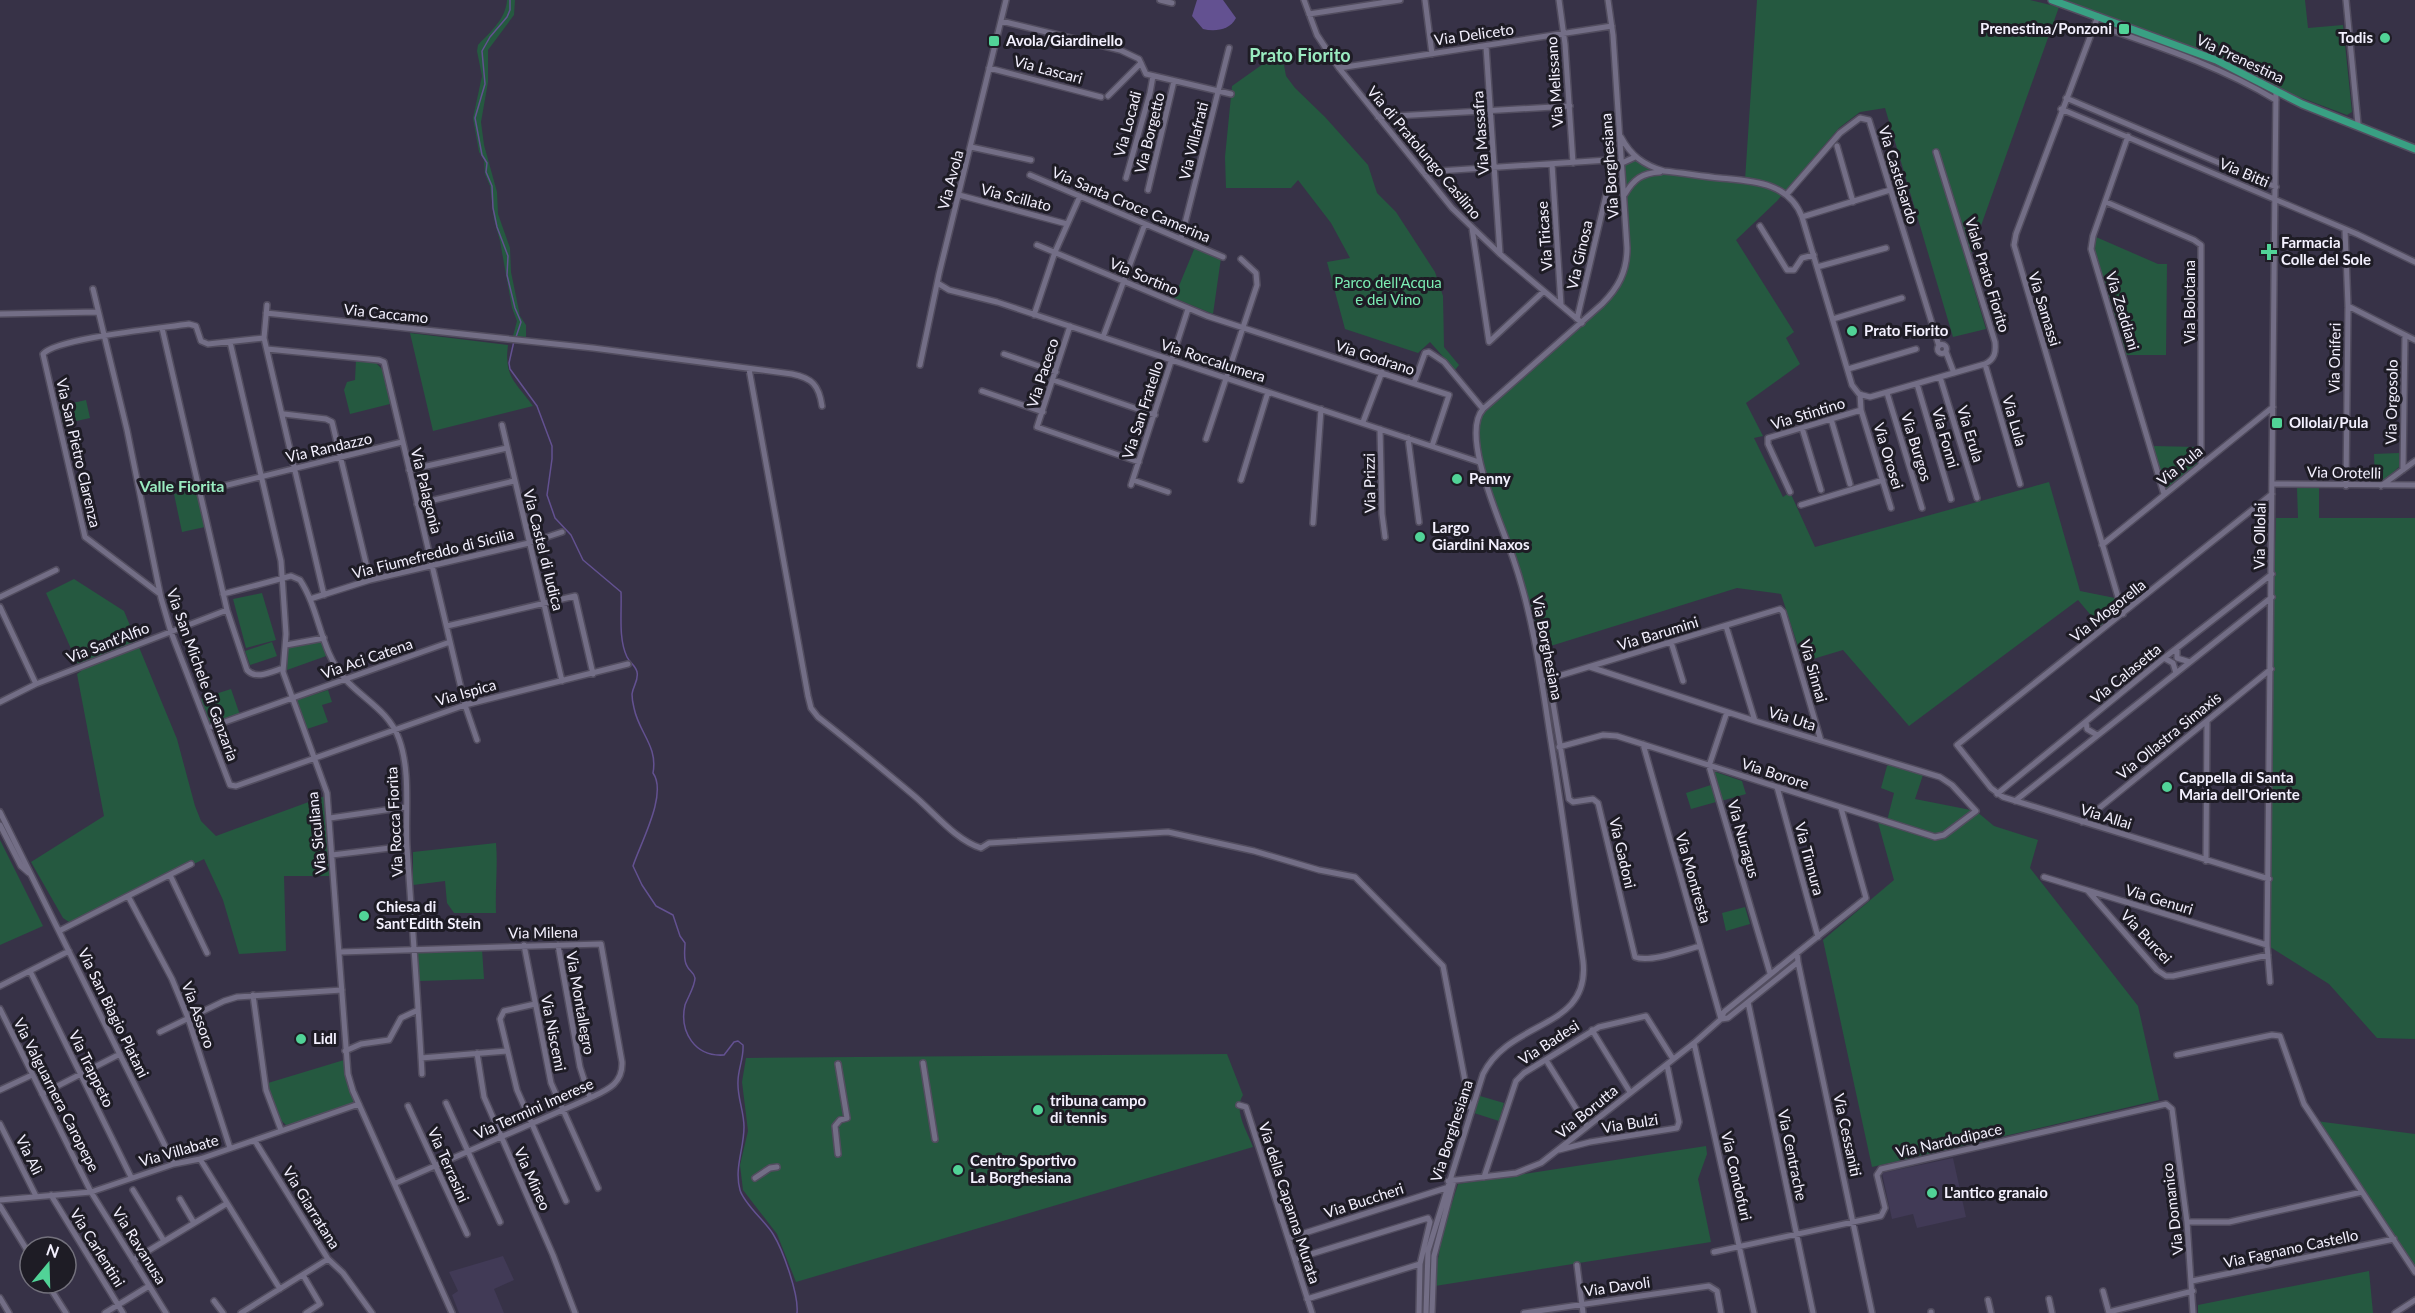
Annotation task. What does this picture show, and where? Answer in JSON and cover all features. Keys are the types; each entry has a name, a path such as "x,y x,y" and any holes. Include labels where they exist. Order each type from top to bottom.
{"main road":[{"name":"Via Prenestina","path":"2052,0 2216,60 2302,104 2415,148"}],"street":[{"name":"Via Avola","path":"920,365 958,195 1006,0"},
{"path":"1160,0 1172,3"},
{"name":"Via di Pratolungo Casilino","path":"1304,0 1321,41 1339,68 1423,172 1472,228 1579,321"},
{"path":"1309,14 1400,0"},
{"path":"1425,0 1432,54"},
{"name":"Via Melissano","path":"1559,0 1564,34 1573,163"},
{"name":"Via Borghesiana","path":"1423,1312 1451,1181 1483,1074 1496,1054 1516,1039 1568,1009 1577,999 1583,982 1583,961 1545,680 1525,597 1479,462 1475,428 1477,418 1483,409 1579,321 1610,296 1623,275 1627,253 1624,196 1612,26 1608,0"},
{"path":"2346,0 2358,124"},
{"name":"Via Samassi","path":"2098,16 2061,109 2016,234 2014,247 2123,614"},
{"path":"1001,21 1120,50 1135,56 1146,74 1231,94"},
{"name":"Via Deliceto","path":"1339,68 1612,26"},
{"path":"2093,29 2108,28 2197,61 2232,75 2276,100"},
{"name":"Via Massafra","path":"1486,46 1500,254"},
{"name":"Via Villafrati","path":"1181,239 1229,48"},
{"name":"Via Lascari","path":"989,68 1104,96 1141,63"},
{"name":"Via Locadi","path":"1126,178 1153,76"},
{"name":"Via Borgetto","path":"1148,190 1174,81"},
{"name":"Via Ollolai","path":"2270,982 2267,945 2276,90"},
{"name":"Via Bitti","path":"2066,98 2276,187"},
{"path":"1378,117 1570,106"},
{"name":"Via Bitti","path":"2061,109 2276,199 2415,262"},
{"name":"Via Castelsardo","path":"1786,194 1805,176 1840,133 1862,118 1870,123 1939,352 1946,352 1954,373"},
{"path":"1620,135 1635,157 1647,165 1665,171 1758,182 1786,194 1797,205 1852,385 1860,394 1871,397 1985,364"},
{"name":"Via Zeddiani","path":"2128,136 2092,240 2091,251 2164,494"},
{"path":"1837,146 1853,202"},
{"path":"971,147 1030,160"},
{"name":"Viale Prato Fiorito","path":"1936,152 1995,342 1994,356 1985,364"},
{"path":"1423,172 1614,161 1622,164 1635,157"},
{"name":"Via Ginosa","path":"1579,321 1614,161"},
{"name":"Via Tricase","path":"1552,165 1561,305"},
{"path":"1624,196 1636,179 1646,173 1665,171"},
{"path":"1622,174 1636,179"},
{"name":"Via Santa Croce Camerina","path":"1030,175 1223,257"},
{"path":"1802,217 1890,190"},
{"name":"Via Scillato","path":"958,195 1067,224"},
{"path":"1034,315 1055,252 1080,196"},
{"name":"Via Bolotana","path":"2106,202 2202,245 2201,464"},
{"path":"1103,337 1145,224"},
{"path":"1760,226 1788,271 1797,267 1802,258 1814,255"},
{"path":"1472,228 1489,342 1544,291"},
{"name":"Via Oniferi","path":"2345,229 2348,306 2346,486"},
{"name":"Via Sortino","path":"1037,245 1188,309 1243,326"},
{"path":"1817,267 1886,248"},
{"path":"1206,439 1257,285 1256,273 1241,259"},
{"name":"Via Roccalumera","path":"939,284 949,290 1070,326 1479,462"},
{"name":"Via San Michele di Ganzaria","path":"93,289 127,430 160,594 171,632 231,786"},
{"path":"1833,319 1902,298"},
{"path":"267,304 264,338 284,414 324,595"},
{"path":"2348,306 2415,340"},
{"name":"Via San Fratello","path":"1168,492 1132,483 1188,309"},
{"path":"0,314 98,312"},
{"name":"Via Caccamo","path":"266,313 640,354 808,377 813,382 822,406"},
{"path":"104,336 194,325 201,341 205,344 264,338"},
{"name":"Via Paceco","path":"1070,326 1038,427 1139,462"},
{"name":"Via Godrano","path":"1243,326 1449,395 1432,446"},
{"path":"162,328 227,610 249,673 257,676 283,668"},
{"name":"Via Orgosolo","path":"2403,470 2405,335"},
{"name":"Via San Pietro Clarenza","path":"104,336 71,343 44,353 43,357 85,537 160,594"},
{"name":"Via Siculiana","path":"230,342 281,561 286,645 283,668 327,794 340,952 345,1051 350,1083 452,1313"},
{"name":"Via Palagonia","path":"267,349 383,361 465,705 477,740"},
{"path":"1848,369 1916,349"},
{"path":"1414,383 1422,357 1429,352 1450,370 1483,409"},
{"path":"1004,354 1056,372"},
{"name":"Via Lula","path":"1985,364 2020,484"},
{"path":"748,369 808,696 811,708 818,717 974,846 981,848 989,843 1168,832 1254,850 1319,870 1357,878 1443,966 1471,1109"},
{"path":"1363,423 1382,372"},
{"name":"Via Erula","path":"1940,377 1977,498"},
{"path":"1053,380 1155,415"},
{"name":"Via Fonni","path":"1917,384 1951,499"},
{"path":"982,391 1043,412"},
{"path":"1241,480 1268,392"},
{"name":"Via Burgos","path":"1887,393 1922,508"},
{"name":"Via Stintino","path":"1790,492 1767,441 1772,436 1861,410 1860,394"},
{"name":"Via Pula","path":"2102,544 2273,407"},
{"path":"1313,523 1321,409"},
{"name":"Via Orosei","path":"1861,410 1891,508"},
{"path":"284,414 330,420 370,580"},
{"path":"1831,419 1850,484"},
{"name":"Via Castel di Iudica","path":"502,424 562,681"},
{"path":"1802,428 1821,490"},
{"name":"Via Prizzi","path":"1380,429 1382,514 1385,537"},
{"path":"1408,438 1419,522"},
{"name":"Via Randazzo","path":"199,492 402,442"},
{"path":"409,470 507,448"},
{"path":"2381,486 2415,461"},
{"path":"417,504 514,480"},
{"path":"1801,505 1883,480"},
{"path":"2412,485 2415,480"},
{"name":"Via Orotelli","path":"2273,484 2412,485"},
{"name":"Via Mogorella","path":"1958,746 2272,494"},
{"name":"Via Fiumefreddo di Sicilia","path":"310,599 370,580 529,543 562,532"},
{"path":"0,597 56,570"},
{"name":"Via Calasetta","path":"1997,794 2164,658 2272,574"},
{"path":"223,594 292,576 299,578 310,599"},
{"path":"447,626 575,596 593,674"},
{"name":"Via Calasetta","path":"2015,801 2272,597"},
{"name":"Via Rocca Fiorita","path":"310,599 334,663 346,680 381,711 400,739 405,766 407,846 422,1074"},
{"path":"0,607 36,684"},
{"name":"Via Sant'Alfio","path":"0,702 36,684 227,610"},
{"name":"Via Barumini","path":"1545,680 1781,610"},
{"name":"Via Sinnai","path":"1781,610 1821,741"},
{"path":"1726,626 1755,721"},
{"path":"286,645 324,638"},
{"name":"Via Aci Catena","path":"208,728 450,642"},
{"path":"1671,642 1683,681"},
{"path":"2177,648 2177,658 2190,662"},
{"path":"2164,658 2173,663 2176,673"},
{"name":"Via Ispica","path":"231,786 465,705 628,664"},
{"name":"Via Uta","path":"1590,667 1755,721 1942,778 1952,785 1976,811"},
{"name":"Via Ollastra Simaxis","path":"2082,822 2271,669"},
{"name":"Via Gadoni","path":"1545,680 1569,800 1574,802 1591,799 1598,803 1635,957 1643,959 1700,946"},
{"path":"1709,766 1727,712"},
{"path":"2086,722 2087,729 2097,735"},
{"path":"2206,861 2207,722"},
{"name":"Via Borore","path":"1559,747 1607,735 1643,744 1937,837 1944,836 1976,811"},
{"name":"Via Montresta","path":"1643,744 1721,1019"},
{"name":"Via Allai","path":"1958,746 1997,794 2269,879"},
{"name":"Via Nuragus","path":"1709,766 1770,973"},
{"name":"Via Tinnura","path":"1777,788 1818,937"},
{"path":"330,818 406,807"},
{"name":"Via Borutta","path":"1451,1181 1527,1170 1558,1151 1694,1043 1721,1019 1724,1012 1770,973 1866,898 1841,808"},
{"name":"Via San Biagio Platani","path":"0,812 174,1164"},
{"name":"Via San Biagio Platani","path":"0,825 21,866 30,874"},
{"path":"332,855 407,846"},
{"path":"59,931 191,864"},
{"path":"170,876 207,953"},
{"name":"Via Genuri","path":"2044,877 2267,945"},
{"name":"Via Burcei","path":"2087,890 2157,970 2166,976 2268,955"},
{"name":"Via Assoro","path":"128,896 172,979 188,1018 230,1148"},
{"name":"Via Milena","path":"340,952 601,944"},
{"name":"Via Termini Imerese","path":"396,1183 562,1111 615,1085 621,1076 622,1069 601,944"},
{"name":"Via Niscemi","path":"524,945 550,1081 598,1188"},
{"name":"Via Montallegro","path":"558,945 580,1070 590,1098"},
{"path":"0,986 69,951"},
{"path":"1797,954 1798,962"},
{"name":"Via Borutta","path":"1721,1019 1728,1018 1798,962"},
{"name":"Via Cessaniti","path":"1798,962 1872,1313"},
{"name":"Via Trappeto","path":"30,971 131,1177"},
{"path":"160,1032 224,1001 253,995 342,990"},
{"path":"253,995 266,1090 281,1130"},
{"name":"Via Centrache","path":"1748,1002 1813,1313"},
{"path":"535,1004 501,1014 517,1090 566,1201"},
{"name":"Via Valguarnera Caropepe","path":"0,1009 91,1191"},
{"path":"345,1051 361,1044 389,1040 399,1019 418,1010"},
{"name":"Via Badesi","path":"1484,1177 1513,1086 1521,1075 1592,1030 1607,1023 1646,1016 1673,1059"},
{"path":"1592,1030 1630,1092"},
{"path":"2177,1055 2272,1035 2280,1036 2303,1100 2415,1272"},
{"name":"Via Condofuri","path":"1694,1043 1754,1313"},
{"path":"421,1058 507,1051"},
{"name":"Via Mineo","path":"477,1053 482,1090 553,1255 575,1313"},
{"path":"42,1094 120,1054"},
{"path":"1546,1060 1587,1126"},
{"path":"923,1063 935,1139"},
{"path":"838,1064 847,1118 840,1120 835,1126 838,1154"},
{"name":"Via Bulzi","path":"1558,1151 1590,1142 1677,1128 1679,1122 1666,1065"},
{"path":"0,1090 32,1075"},
{"path":"446,1102 500,1221"},
{"name":"Via Villabate","path":"0,1200 91,1191 174,1164 200,1159 360,1104"},
{"name":"Via Nardodipace","path":"1714,1252 1884,1214 1885,1208 1877,1175 1881,1169 2169,1104"},
{"name":"Via Domanico","path":"2169,1104 2172,1109 2187,1222 2193,1313"},
{"name":"Via della Capanna Murata","path":"1239,1105 1246,1107 1312,1313"},
{"name":"Via Terrasini","path":"408,1106 434,1167 467,1234"},
{"name":"Via Alì","path":"0,1124 36,1196"},
{"name":"Via Giarratana","path":"255,1141 328,1259 344,1273 372,1313"},
{"path":"200,1159 280,1289"},
{"path":"755,1178 770,1168 777,1167"},
{"name":"Via Borghesiana","path":"1429,1276 1428,1251 1446,1188 1451,1181"},
{"name":"Via Buccheri","path":"1289,1238 1446,1188"},
{"path":"133,1190 164,1241"},
{"name":"Via Ravanusa","path":"91,1191 166,1313"},
{"path":"2187,1222 2229,1222 2362,1192"},
{"name":"Via Carlentini","path":"51,1195 123,1313"},
{"path":"180,1199 194,1223"},
{"path":"133,1260 226,1204"},
{"path":"0,1206 18,1235"},
{"name":"Via Borghesiana","path":"1295,1260 1428,1218 1430,1222 1420,1264 1423,1312"},
{"name":"Via Fagnano Castello","path":"2192,1281 2394,1239"},
{"path":"241,1313 328,1259"},
{"path":"1307,1299 1420,1264"},
{"path":"1577,1265 1583,1313"},
{"path":"303,1275 320,1304 306,1313"},
{"path":"105,1313 149,1286"},
{"name":"Via Davoli","path":"1524,1313 1708,1286 1714,1287 1717,1292 1721,1313"},
{"path":"2103,1291 2109,1312 2193,1291"},
{"path":"55,1295 66,1313"},
{"path":"0,1298 9,1313"},
{"path":"2049,1299 2052,1313"},
{"path":"1988,1300 1991,1313"},
{"path":"2395,1313 2415,1300"},
{"path":"214,1301 223,1313"}],"shaded area":[{"path":"1197,0 1223,0 1236,18 1222,29 1203,29 1192,16"},
{"path":"1953,1158 1966,1217 1917,1228 1913,1214 1892,1219 1882,1173"},
{"path":"503,1256 514,1280 494,1289 504,1313 459,1313 452,1295 458,1291 449,1272"}],"green space":[{"path":"507,0 515,0 514,15 488,50 488,82 481,122 484,145 497,192 498,214 510,248 511,272 520,316 526,325 526,337 513,336 517,321 512,308 494,219 490,186 485,174 484,160 479,152 473,118 482,76 478,45 501,19"},
{"path":"1757,0 2030,0 2059,7 1967,265 1986,329 1953,337 1885,108 1860,112 1839,128 1777,201 1736,240 1794,332 1786,338 1800,364 1746,403 1763,436 1754,438 1783,497 1790,492 1815,547 2049,482 2080,591 2115,598 2119,612 2100,626 2078,600 1909,726 1843,650 1803,662 1781,594 1737,588 1541,649 1533,613 1479,460 1479,414 1615,291 1626,265 1622,163 1637,159 1665,171 1745,180"},
{"path":"2063,0 2305,0 2308,28 2343,25 2352,112 2347,115 2294,95 2223,58"},
{"name":"Parco dell'Acqua e del Vino","path":"1270,59 1284,65 1286,76 1295,88 1325,117 1368,165 1377,193 1396,212 1435,272 1443,296 1444,347 1459,365 1455,370 1430,342 1418,353 1345,329 1327,262 1350,258 1331,223 1298,180 1291,188 1226,188 1225,157 1232,86"},
{"path":"2096,237 2158,264 2167,264 2166,355 2126,355 2120,337 2124,335 2119,330 2115,319 2124,319 2114,318 2092,246"},
{"path":"1195,247 1221,258 1213,314 1174,298"},
{"path":"410,333 508,345 509,372 533,406 433,431"},
{"path":"356,360 376,363 382,369 390,404 350,414 344,390 347,382 355,380"},
{"path":"86,400 90,418 63,424 59,406"},
{"path":"2153,446 2197,447 2197,464 2165,490"},
{"path":"2399,453 2399,467 2382,482 2375,482 2374,454"},
{"path":"2297,488 2319,488 2319,518 2415,518 2415,1039 2377,1038 2329,984 2267,945 2271,669 2276,518 2298,518"},
{"path":"196,489 205,527 182,532 174,494"},
{"path":"74,579 124,611 177,739 201,821 216,836 325,796 334,876 284,876 286,951 239,954 223,900 204,859 72,924 63,918 31,862 104,816 77,674 81,671 46,593"},
{"path":"262,593 276,640 246,648 233,599"},
{"path":"323,639 329,655 287,670 288,646"},
{"path":"272,642 277,656 250,665 245,651"},
{"path":"231,689 240,715 210,726 200,699"},
{"path":"328,690 332,702 322,705 328,722 307,729 297,700"},
{"path":"1890,763 1924,772 1915,799 1976,811 1994,826 2038,840 2030,868 2138,1006 2159,1100 1872,1167 1823,940 1894,880 1877,819 1887,821 1894,793 1881,788 1887,766"},
{"path":"1713,771 1742,781 1746,794 1721,801"},
{"path":"1711,785 1716,802 1691,809 1686,793"},
{"path":"0,840 43,926 0,945"},
{"path":"496,843 496,913 454,913 447,903 445,881 413,885 413,852"},
{"path":"1745,907 1750,924 1726,931 1722,913"},
{"path":"482,949 484,979 419,981 417,952"},
{"name":"Centro Sportivo La Borghesiana","path":"1227,1054 1243,1095 1240,1101 1240,1114 1253,1147 796,1282 777,1234 743,1190 740,1165 748,1131 742,1082 746,1058"},
{"path":"344,1060 354,1100 350,1106 287,1126 276,1112 268,1083"},
{"path":"1480,1096 1504,1103 1499,1121 1474,1113"},
{"path":"2316,1121 2415,1134 2415,1272"},
{"path":"1706,1146 1707,1154 1698,1179 1711,1242 1435,1286 1440,1247 1458,1184"},
{"path":"2369,1271 2373,1313 2198,1313 2198,1305"}],"waterway":[{"path":"510,0 507,17 490,37 482,51 485,84 475,118 482,155 487,163 486,172 492,186 497,227 508,256 507,275 521,322 516,337"},
{"path":"514,341 509,363 510,369 537,406 552,446 547,495 555,518 571,535 583,560 621,592 622,642 637,675 632,694 633,705 636,717 651,747 653,773 657,782 655,806 633,866 656,906 673,915 680,936 685,943 686,964 695,978 685,1005 684,1015 684,1024 691,1041 705,1052 714,1055 724,1055 734,1042 738,1041 743,1045 738,1081 744,1135 738,1182 742,1195 777,1241 793,1284 797,1313"}],"place":[{"name":"Prenestina/Ponzoni","path":"2124,29"},
{"name":"Todis","path":"2385,38"},
{"name":"Avola/Giardinello","path":"994,41"},
{"name":"Farmacia Colle del Sole","path":"2269,252"},
{"name":"Prato Fiorito","path":"1852,331"},
{"name":"Ollolai/Pula","path":"2277,423"},
{"name":"Penny","path":"1457,479"},
{"name":"Largo Giardini Naxos","path":"1420,537"},
{"name":"Cappella di Santa Maria dell'Oriente","path":"2167,787"},
{"name":"Chiesa di Sant'Edith Stein","path":"364,916"},
{"name":"Lidl","path":"301,1039"},
{"name":"tribuna campo di tennis","path":"1038,1110"},
{"name":"Centro Sportivo La Borghesiana","path":"958,1170"},
{"name":"L'antico granaio","path":"1932,1193"}],"district":[{"name":"Prato Fiorito","path":"1300,56"},
{"name":"Valle Fiorita","path":"182,486"}]}
